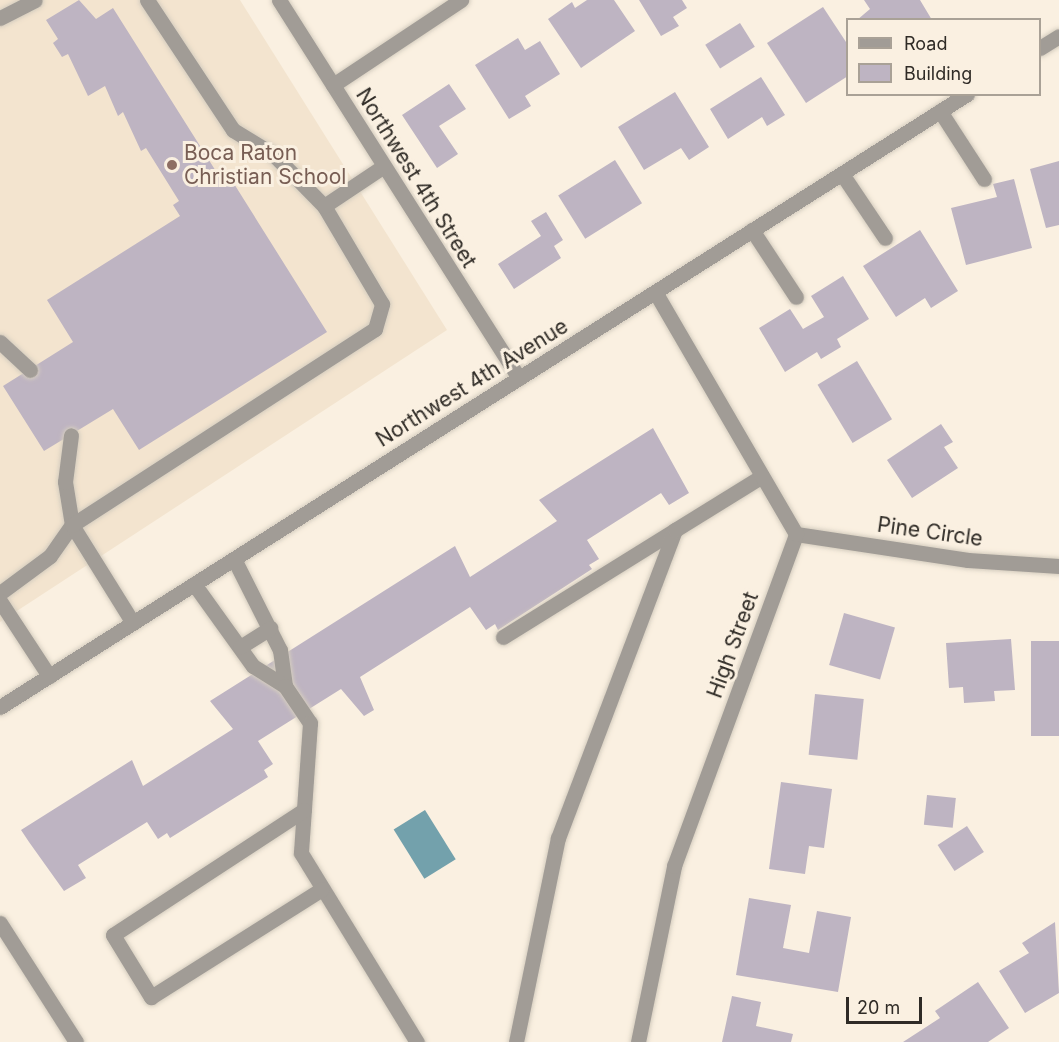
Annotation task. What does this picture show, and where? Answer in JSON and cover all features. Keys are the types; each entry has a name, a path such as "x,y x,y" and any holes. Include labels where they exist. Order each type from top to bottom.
{"street":[{"path":"0,18 35,0"},
{"path":"0,593 50,556 72,525 375,329 382,304 324,206 274,155 233,130 147,0"},
{"name":"Northwest 4th Street","path":"279,0 519,378"},
{"path":"333,85 461,0"},
{"path":"1041,47 1059,36"},
{"name":"Northwest 4th Avenue","path":"0,707 964,96"},
{"path":"940,111 984,179"},
{"path":"324,206 384,166"},
{"path":"842,174 885,238"},
{"path":"752,230 796,297"},
{"path":"655,292 796,534"},
{"path":"0,342 30,370"},
{"path":"71,435 65,482 72,525 133,622"},
{"path":"502,637 762,476"},
{"path":"516,1042 558,838 675,530"},
{"name":"Pine Circle","path":"796,534 968,560 1059,566"},
{"name":"High Street","path":"638,1042 674,866 796,534"},
{"path":"234,560 280,650 285,686"},
{"path":"194,584 253,666 285,686 310,723 301,853 417,1042"},
{"path":"0,601 49,676"},
{"path":"240,647 270,628"},
{"path":"304,810 113,935 151,997 322,889"},
{"path":"0,923 76,1042"}],"shaded area":[{"name":"Boca Raton Christian School","path":"0,0 240,0 447,330 0,622"}],"water":[{"path":"425,810 456,859 424,879 394,830"}],"building":[{"name":"Boca Raton Christian School","path":"79,0 96,19 113,8 224,184 231,179 327,332 139,450 113,409 44,451 3,386 73,342 47,300 180,216 173,205 179,201 146,148 141,151 123,112 118,116 105,86 88,96 68,54 62,57 53,43 58,39 46,20"},
{"path":"587,0 614,0 635,31 581,68 548,19 572,2 575,8"},
{"path":"639,0 682,0 687,8 673,17 679,26 661,36"},
{"path":"864,0 920,0 931,18 859,18 870,9"},
{"path":"823,7 846,42 846,77 806,103 767,43"},
{"path":"740,23 755,47 720,68 705,45"},
{"path":"518,38 525,50 540,41 560,74 525,96 531,106 509,119 475,65"},
{"path":"761,77 785,115 767,126 762,117 728,139 710,109"},
{"path":"449,84 466,109 439,126 458,154 437,168 402,115"},
{"path":"675,92 709,147 689,160 681,148 644,170 618,127"},
{"path":"615,160 642,203 585,239 558,196"},
{"path":"1059,161 1059,225 1046,228 1030,169"},
{"path":"1014,179 1032,248 966,265 951,208 997,197 993,184"},
{"path":"546,212 563,240 554,246 561,258 514,289 498,264 541,236 531,221"},
{"path":"920,230 958,291 931,308 925,298 896,317 863,266"},
{"path":"843,276 869,319 837,339 841,347 821,359 817,352 785,372 759,328 790,309 803,329 824,317 811,296"},
{"path":"857,361 892,419 853,443 818,385"},
{"path":"941,424 953,442 944,447 958,468 912,498 887,460"},
{"path":"653,428 689,493 669,505 661,493 587,540 599,559 589,565 592,569 498,630 495,624 486,630 470,607 360,677 374,710 364,716 341,689 258,741 273,764 264,770 268,777 170,838 167,833 158,839 147,822 78,865 86,878 64,891 21,830 132,760 143,786 233,729 210,701 455,546 470,577 557,521 539,500"},
{"path":"844,613 895,628 880,680 829,665"},
{"path":"1011,639 1015,690 994,691 995,701 964,703 963,687 949,688 946,643"},
{"path":"1031,641 1059,641 1059,736 1031,736"},
{"path":"815,694 864,699 857,760 809,755"},
{"path":"781,782 832,789 824,848 809,846 805,874 769,869"},
{"path":"927,795 956,798 953,828 924,825"},
{"path":"967,826 984,852 955,871 938,845"},
{"path":"749,898 791,905 783,948 809,953 817,911 851,917 838,992 736,975"},
{"path":"1055,922 1059,993 1025,1013 999,971 1029,953 1022,943"},
{"path":"978,982 1009,1028 988,1042 903,1042 940,1018 935,1011"},
{"path":"732,996 761,1002 756,1026 793,1034 791,1042 722,1042"}],"place":[{"name":"Boca Raton Christian School","path":"172,165"}]}
